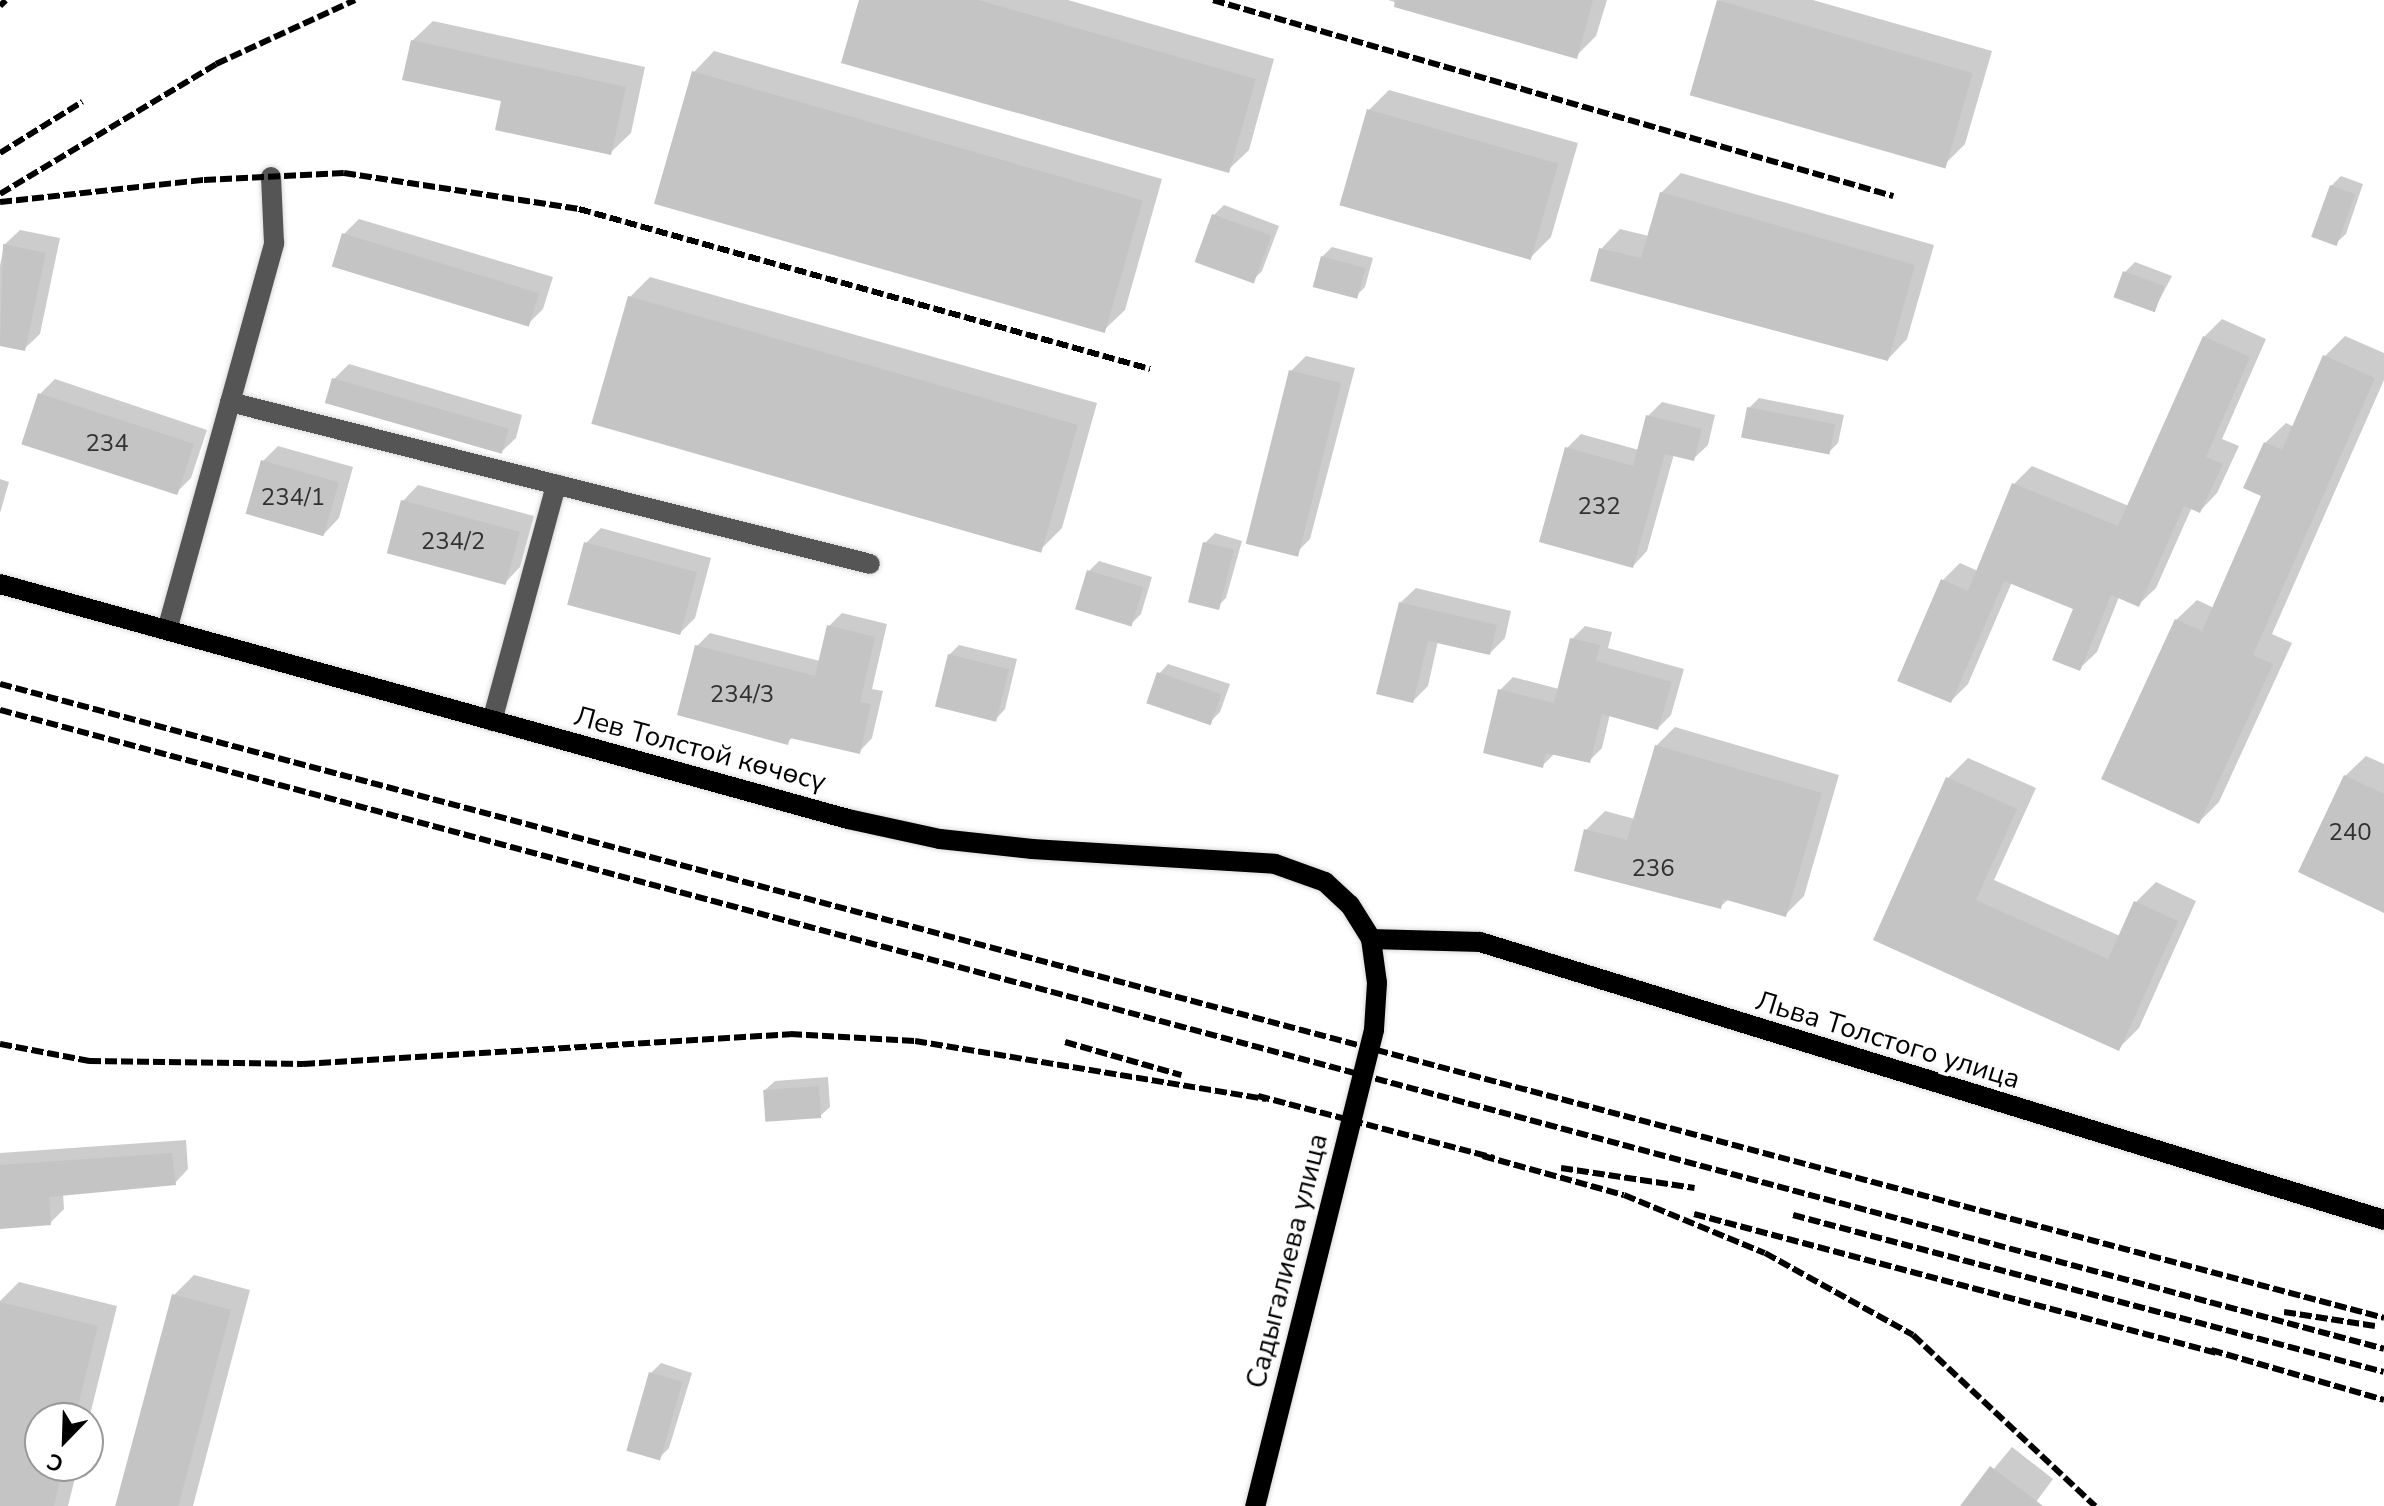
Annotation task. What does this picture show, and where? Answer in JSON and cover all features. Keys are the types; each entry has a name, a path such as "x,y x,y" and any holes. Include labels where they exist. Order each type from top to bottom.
{"main road":[{"name":"Лев Толстой көчөсү","path":"0,584 848,819 940,839 1275,864 1325,882 1350,905 1371,939"},
{"name":"Садыгалиева улица","path":"1255,1506 1374,1030 1377,983 1371,939"},
{"name":"Льва Толстого улица","path":"1371,939 1480,942 2384,1220"}],"street":[{"path":"167,630 274,243 271,177"},
{"path":"230,402 870,564"},
{"path":"492,721 556,485"}],"building":[{"path":"859,0 978,0 1256,79 1229,173 841,63"},
{"path":"1395,0 1593,0 1577,59 1394,7"},
{"path":"1717,0 1973,73 1945,168 1690,95"},
{"path":"411,40 626,87 611,155 495,130 501,101 402,80"},
{"path":"692,71 1143,200 1105,333 654,204"},
{"path":"1367,109 1558,164 1531,260 1339,205"},
{"path":"2330,185 2355,194 2337,246 2311,237"},
{"path":"1660,192 1915,265 1888,361 1590,281 1599,248 1641,258"},
{"path":"1212,214 1271,236 1254,283 1195,262"},
{"path":"342,233 539,293 529,327 332,266"},
{"path":"3,244 46,253 25,351 0,346"},
{"path":"1321,256 1365,268 1357,299 1313,287"},
{"path":"2123,271 2164,286 2155,312 2113,297"},
{"path":"628,296 1078,425 1041,553 591,424"},
{"path":"2203,336 2250,357 2206,457 2223,464 2200,513 2184,506 2139,607 2111,595 2080,671 2052,660 2073,609 2004,581 1951,703 1897,681 1941,579 1968,591 2012,483 2118,526"},
{"path":"2323,355 2375,378 2253,655 2273,664 2199,824 2101,779 2175,619 2202,631 2261,496 2243,488 2264,442 2282,450"},
{"path":"1289,370 1341,383 1298,557 1246,544"},
{"path":"332,378 509,429 502,454 325,403"},
{"path":"38,393 194,444 177,495 21,444"},
{"path":"1747,407 1835,424 1829,455 1741,437"},
{"path":"1646,415 1702,429 1694,461 1665,454 1633,568 1539,542 1565,447 1633,466"},
{"path":"261,460 339,482 323,536 246,514"},
{"path":"401,500 520,532 506,585 387,553"},
{"path":"584,542 697,572 680,635 567,605"},
{"path":"1203,542 1234,550 1219,610 1188,602"},
{"path":"1087,570 1143,587 1131,626 1075,609"},
{"path":"1399,602 1497,625 1490,655 1428,641 1413,703 1376,694"},
{"path":"827,625 875,637 860,702 871,704 860,754 790,738 788,745 677,715 695,645 815,676"},
{"path":"1570,638 1600,645 1596,661 1672,682 1658,730 1602,714 1590,763 1546,753 1543,768 1483,753 1498,689 1554,703"},
{"path":"948,654 1009,669 996,722 935,706"},
{"path":"1157,672 1221,694 1211,725 1146,703"},
{"path":"1655,745 1822,793 1786,917 1723,899 1721,909 1574,871 1584,829 1627,840"},
{"path":"2344,775 2384,794 2384,913 2298,872"},
{"path":"1946,777 2017,809 1976,900 2108,959 2134,901 2178,921 2119,1051 1873,940"},
{"path":"819,1086 821,1118 765,1122 763,1090"},
{"path":"172,1153 176,1185 49,1197 51,1225 0,1229 0,1165"},
{"path":"172,1294 231,1310 178,1506 115,1506"},
{"path":"0,1302 98,1326 79,1402 24,1402 24,1482 59,1482 54,1506 0,1506"},
{"path":"649,1372 683,1382 660,1460 626,1451"},
{"path":"1990,1466 2043,1506 1960,1506"}],"railway":[{"path":"0,6 6,0"},
{"path":"0,194 216,64 355,0"},
{"path":"1213,0 1893,196"},
{"path":"0,153 82,102"},
{"path":"0,202 204,180 344,173 579,209 1150,369"},
{"path":"0,684 2384,1318"},
{"path":"0,710 2384,1349"},
{"path":"0,1044 89,1061 303,1064 790,1034 915,1041 1266,1099"},
{"path":"1065,1042 1181,1075"},
{"path":"1258,1096 1494,1158"},
{"path":"1483,1156 1624,1195 1765,1253 1913,1335 2095,1506"},
{"path":"1561,1168 1695,1188"},
{"path":"1694,1214 2220,1354"},
{"path":"1793,1215 2384,1372"},
{"path":"2284,1312 2375,1326"},
{"path":"2211,1350 2384,1400"}]}
